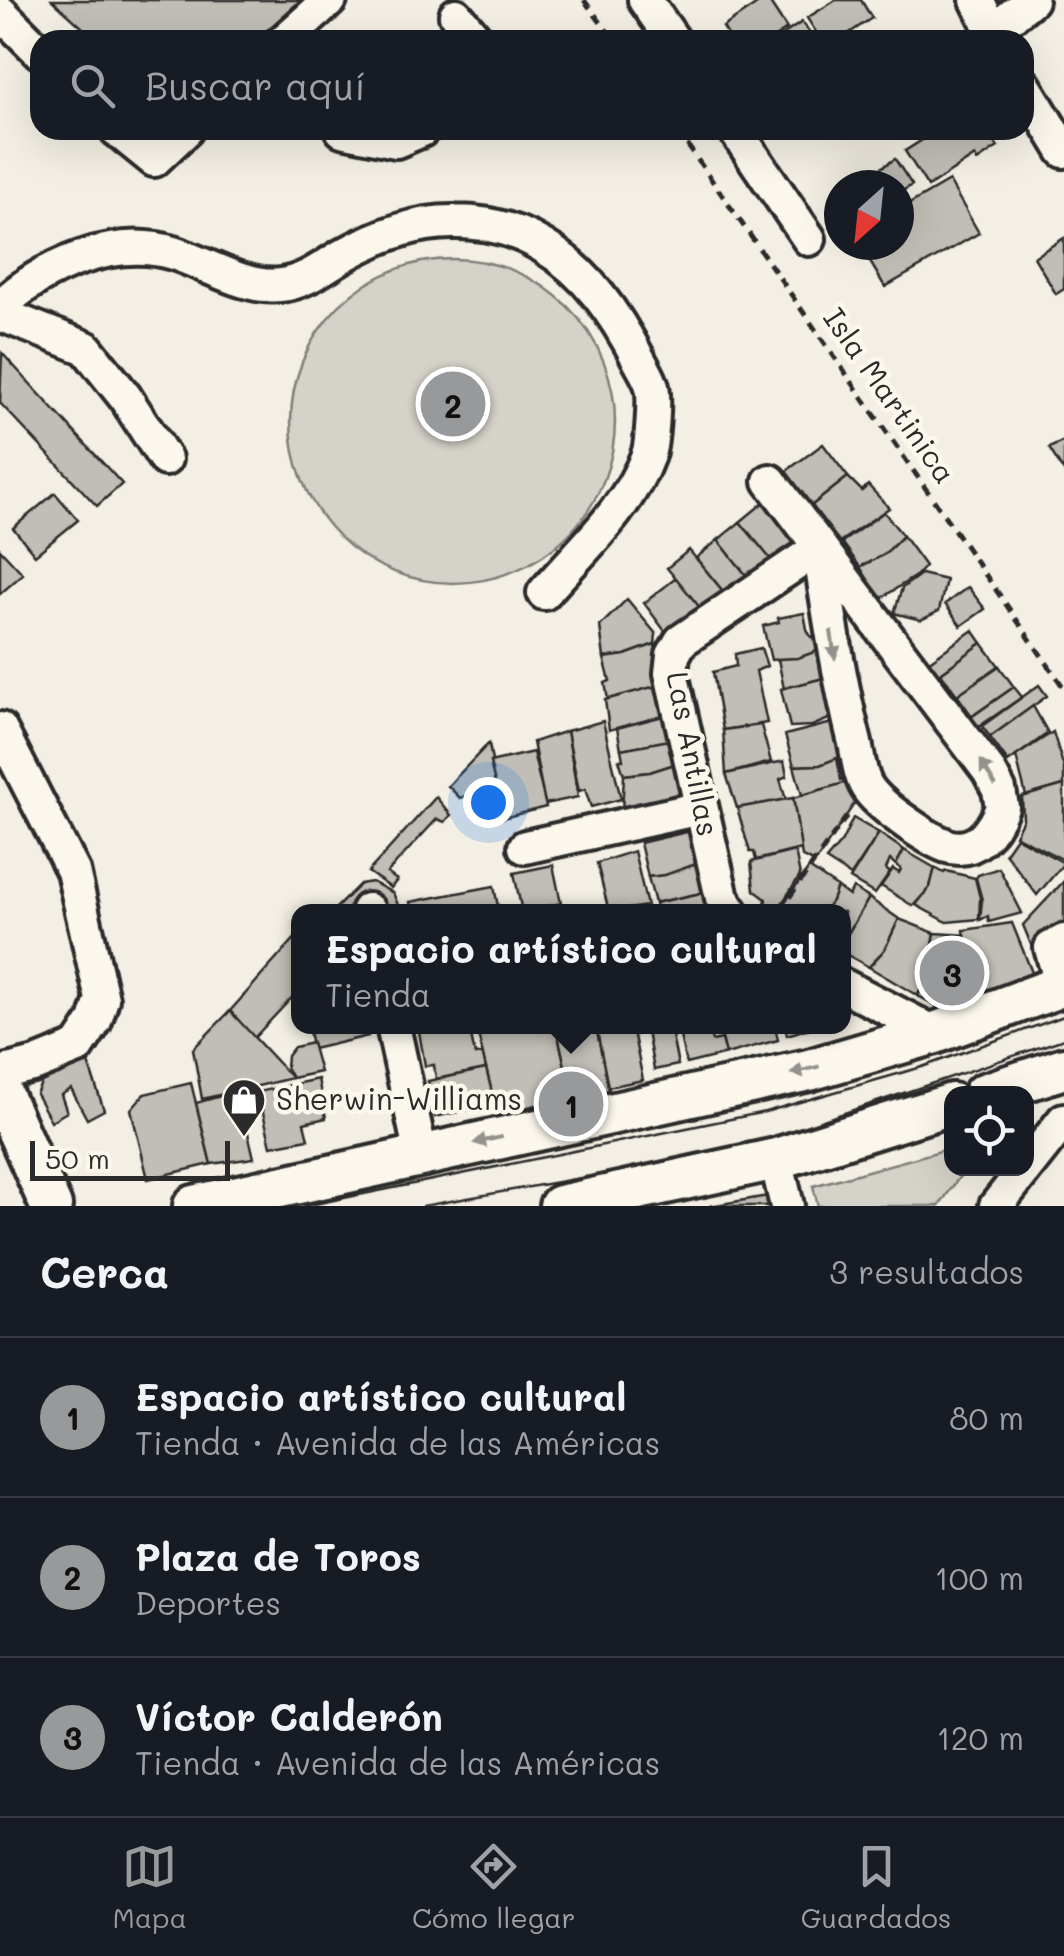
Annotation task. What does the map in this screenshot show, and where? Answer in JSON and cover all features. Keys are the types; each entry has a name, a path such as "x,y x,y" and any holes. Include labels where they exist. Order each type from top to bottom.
{"main road":[{"path":"194,1206 808,1070 935,1033 1063,985"},
{"path":"1009,1086 1064,1068"},
{"path":"0,1091 52,1206"},
{"path":"560,1206 776,1159 944,1106"}],"street":[{"path":"296,30 330,0"},
{"path":"645,0 666,30"},
{"path":"978,0 992,30"},
{"path":"1001,30 1031,0"},
{"path":"0,12 30,42"},
{"path":"1034,102 1064,151"},
{"path":"130,140 154,160 175,140"},
{"path":"741,140 809,239"},
{"path":"165,459 86,348 0,310 14,294 68,261 110,249 170,252 230,276 279,286 310,277 397,229 452,222 488,224 541,245 583,276 623,329 653,388 650,452 631,488 544,593"},
{"path":"770,481 989,770 1002,807 986,836 973,846 960,849 934,840 866,786 838,676 819,548"},
{"name":"Las Antillas","path":"726,904 701,808 672,673 673,656 681,641 819,548"},
{"path":"0,730 73,872 102,999 95,1022 78,1047 0,1073"},
{"path":"525,847 701,808"},
{"path":"1063,985 1051,948 1064,940"},
{"path":"854,991 935,1033"},
{"path":"854,991 875,1021 866,1052"},
{"path":"396,1034 421,1155"},
{"path":"1004,1203 1064,1120"},
{"path":"776,1159 788,1206"}],"path":[{"path":"584,0 606,30"},
{"name":"Isla Martinica","path":"683,140 1064,688"},
{"path":"784,904 866,786"}],"shaded area":[{"path":"453,259 500,266 529,278 556,296 578,318 596,345 608,374 615,421 608,468 596,497 578,524 556,546 529,564 500,576 453,583 406,576 377,564 350,546 328,524 310,497 298,468 291,421 298,374 310,345 328,318 350,296 377,278 406,266"},
{"path":"944,1150 944,1176 960,1176 939,1206 818,1206 813,1186"}],"building":[{"path":"52,0 301,0 267,30 85,30"},
{"path":"768,0 787,29 725,30 723,27"},
{"path":"836,0 861,0 872,18 854,30 815,30 807,18"},
{"path":"802,22 808,30 790,30"},
{"path":"922,140 993,140 998,147 977,161 975,156 928,187 905,151"},
{"path":"895,159 902,170 878,170"},
{"path":"949,181 979,233 885,287 869,260 914,260 914,201"},
{"path":"1064,238 1064,289 1056,294 1034,257"},
{"path":"2,353 122,484 97,506 0,403"},
{"path":"1064,441 1064,472 1049,448"},
{"path":"823,444 848,477 811,506 785,472"},
{"path":"848,477 862,491 868,485 889,508 838,543 811,506"},
{"path":"55,493 78,520 35,555 13,528"},
{"path":"769,498 804,544 777,567 740,522"},
{"path":"884,512 903,536 885,554 860,567 842,542"},
{"path":"740,522 777,567 754,585 718,540"},
{"path":"903,536 925,566 880,599 860,567 885,554"},
{"path":"718,540 754,585 731,601 696,558"},
{"path":"0,549 23,574 0,594"},
{"path":"689,550 731,601 709,619 667,568"},
{"path":"921,574 946,580 939,611 921,620 894,613 902,588"},
{"path":"676,578 709,619 670,638 644,603"},
{"path":"968,587 985,609 961,626 945,604"},
{"path":"627,599 656,634 655,644 604,658 600,626"},
{"path":"804,613 807,629 811,637 816,636 819,651 798,658 771,660 763,626 779,622 778,618"},
{"path":"973,630 982,643 938,675 928,662"},
{"path":"982,643 999,666 957,695 941,673"},
{"path":"655,644 661,685 608,700 605,683 610,681 604,658"},
{"path":"761,648 767,666 756,671 767,723 723,730 713,672 736,666 735,654"},
{"path":"817,651 823,678 784,689 778,659 798,658"},
{"path":"999,666 1014,687 972,716 957,695"},
{"path":"828,677 836,716 812,726 790,727 781,689"},
{"path":"663,684 671,714 609,730 605,700"},
{"path":"1039,685 1047,696 990,737 982,726"},
{"path":"1014,687 1022,697 974,730 967,720"},
{"path":"1033,706 1048,733 1008,762 990,737"},
{"path":"671,714 679,739 621,749 617,728"},
{"path":"603,721 621,799 591,807 585,789 579,791 567,731"},
{"path":"836,722 844,756 820,765 794,766 785,735"},
{"path":"761,725 771,762 726,774 723,730"},
{"path":"567,731 578,797 545,804 533,742"},
{"path":"1053,732 1064,768 1064,785 1026,796 1016,756"},
{"path":"675,739 681,762 624,775 619,760 623,760 621,749"},
{"path":"489,743 496,786 460,798 448,786"},
{"path":"533,752 546,807 503,818 490,762"},
{"path":"837,758 841,780 848,777 850,782 802,795 794,766 820,765"},
{"path":"784,761 787,776 780,779 786,800 737,808 726,774"},
{"path":"681,762 686,791 622,812 624,775"},
{"path":"861,778 854,804 815,863 802,857 793,798"},
{"path":"1064,785 1064,860 1015,835 1023,819 1022,797"},
{"path":"436,797 451,815 445,822 437,819 387,873 397,880 391,888 368,872"},
{"path":"793,798 801,849 756,860 737,808"},
{"path":"853,818 879,833 851,876 826,860 842,841"},
{"path":"691,831 699,863 668,875 648,877 640,843"},
{"path":"879,833 904,850 896,865 890,860 886,869 890,873 875,894 850,879"},
{"path":"1016,837 1064,863 1037,895 1005,853"},
{"path":"904,850 935,868 930,887 913,906 881,886 893,869 899,873 901,869 896,865"},
{"path":"634,851 647,904 607,904 597,863"},
{"path":"795,851 800,876 782,904 765,904 766,899 754,890 751,862"},
{"path":"699,863 706,892 655,903 648,877"},
{"path":"553,865 561,903 520,904 514,873"},
{"path":"809,868 837,887 830,904 783,904"},
{"path":"935,868 975,878 980,898 979,919 947,922 916,905 930,887"},
{"path":"999,868 1022,913 989,922 988,916 980,920 982,900 976,878"},
{"path":"1064,881 1064,972 1045,979 1023,925"},
{"path":"372,882 393,893 398,904 340,904 360,884"},
{"path":"494,886 497,904 410,904"},
{"path":"837,887 849,896 853,888 869,898 851,928 851,904 830,904"},
{"path":"706,892 708,904 655,904"},
{"path":"869,898 899,919 885,949 869,967 851,957 851,928"},
{"path":"899,919 935,933 929,967 918,996 869,967 885,949"},
{"path":"1012,923 1033,975 1025,978 1026,982 972,996 964,930"},
{"path":"935,933 965,935 972,996 941,1008 918,996 929,967"},
{"path":"291,943 291,998 254,1038 230,1011"},
{"path":"230,1011 292,1078 202,1099 193,1049"},
{"path":"310,1034 368,1036 313,1049"},
{"path":"419,1034 471,1034 475,1055 483,1054 486,1069 436,1079 434,1065 425,1066"},
{"path":"478,1034 558,1034 572,1097 497,1114"},
{"path":"558,1034 598,1034 609,1090 572,1097"},
{"path":"598,1034 634,1034 643,1080 608,1087"},
{"path":"647,1034 672,1034 678,1065 654,1070"},
{"path":"680,1034 710,1034 712,1041 722,1039 726,1054 686,1064"},
{"path":"721,1034 777,1034 778,1040 726,1054"},
{"path":"312,1043 320,1072 292,1078 286,1067 287,1056 294,1047"},
{"path":"87,1060 104,1110 87,1119 71,1089 61,1095 67,1112 51,1121 36,1094 44,1077"},
{"path":"486,1069 495,1104 435,1117 428,1081"},
{"path":"318,1079 326,1118 304,1123 308,1139 271,1146 258,1092"},
{"path":"191,1083 211,1164 148,1179 131,1109 144,1094"},
{"path":"238,1091 254,1158 211,1164 196,1103"},
{"path":"768,1196 770,1206 710,1206"}],"tram line":[{"path":"305,1206 765,1112 922,1067 1064,1016"},
{"path":"423,1206 620,1171 770,1138 1064,1039"}],"place":[{"name":"Plaza de Toros","path":"453,404"},
{"name":"Víctor Calderón","path":"952,973"},
{"name":"Espacio artístico cultural","path":"571,1104"},
{"name":"Sherwin-Williams","path":"244,1138"}]}
